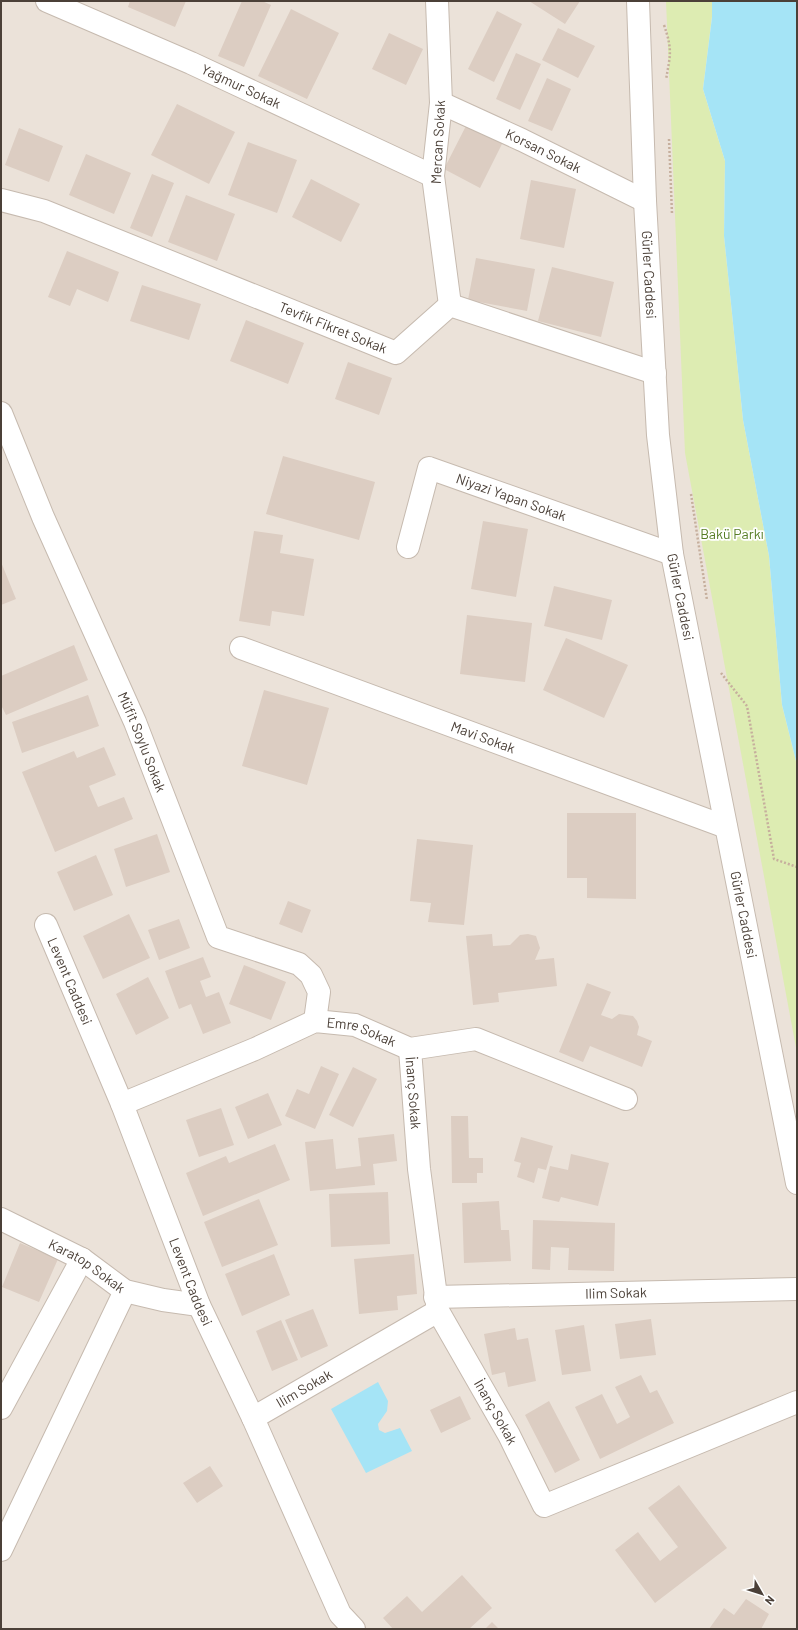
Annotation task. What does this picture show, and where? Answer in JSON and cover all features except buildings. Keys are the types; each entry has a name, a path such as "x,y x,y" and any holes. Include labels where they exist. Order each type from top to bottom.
{"street":[{"name":"Yağmur Sokak","path":"47,1 191,63 433,176"},
{"name":"Mercan Sokak","path":"437,1 441,103 433,176 450,305"},
{"name":"Gürler Caddesi","path":"638,1 645,201 658,435 672,554 797,1183"},
{"name":"Korsan Sokak","path":"441,103 522,140 645,201"},
{"name":"Tevfik Fikret Sokak","path":"1,200 44,212 396,354 450,305"},
{"path":"450,305 655,373"},
{"name":"Müfit Soylu Sokak","path":"1,413 43,517 135,722 218,937 299,964 311,975 319,992 315,1021"},
{"name":"Niyazi Yapan Sokak","path":"408,547 429,468 672,554"},
{"name":"Mavi Sokak","path":"241,648 726,827"},
{"name":"Levent Caddesi","path":"46,925 122,1104 199,1305 253,1418 340,1614 354,1629"},
{"name":"Emre Sokak","path":"122,1104 254,1049 315,1021 355,1025 410,1049 476,1038 626,1099"},
{"name":"İnanç Sokak","path":"410,1049 419,1170 437,1304 509,1435 544,1506 797,1402"},
{"name":"Karatop Sokak","path":"1,1219 82,1259 125,1291 163,1300 199,1305"},
{"path":"3,1400 82,1259"},
{"name":"Ilim Sokak","path":"253,1418 437,1304 797,1289"},
{"path":"1,1550 125,1291"}],"path":[{"path":"664,23 670,42 671,61 666,79 667,87"},
{"path":"668,135 672,214"},
{"path":"690,492 709,608"},
{"path":"718,670 747,706 774,859 797,867"}],"shaded area":[{"path":"1,1 689,1 797,857 797,1629 1,1629"}],"green space":[{"name":"Bakü Parkı","path":"666,1 712,1 712,17 703,89 725,161 724,236 743,420 769,556 782,705 797,765 797,1053 685,453"}],"water":[{"path":"712,1 797,1 797,765 782,705 769,556 743,420 724,236 725,161 703,89 712,17"},
{"path":"378,1382 388,1401 387,1411 378,1424 379,1430 385,1433 400,1428 412,1451 366,1473 331,1409"}]}
